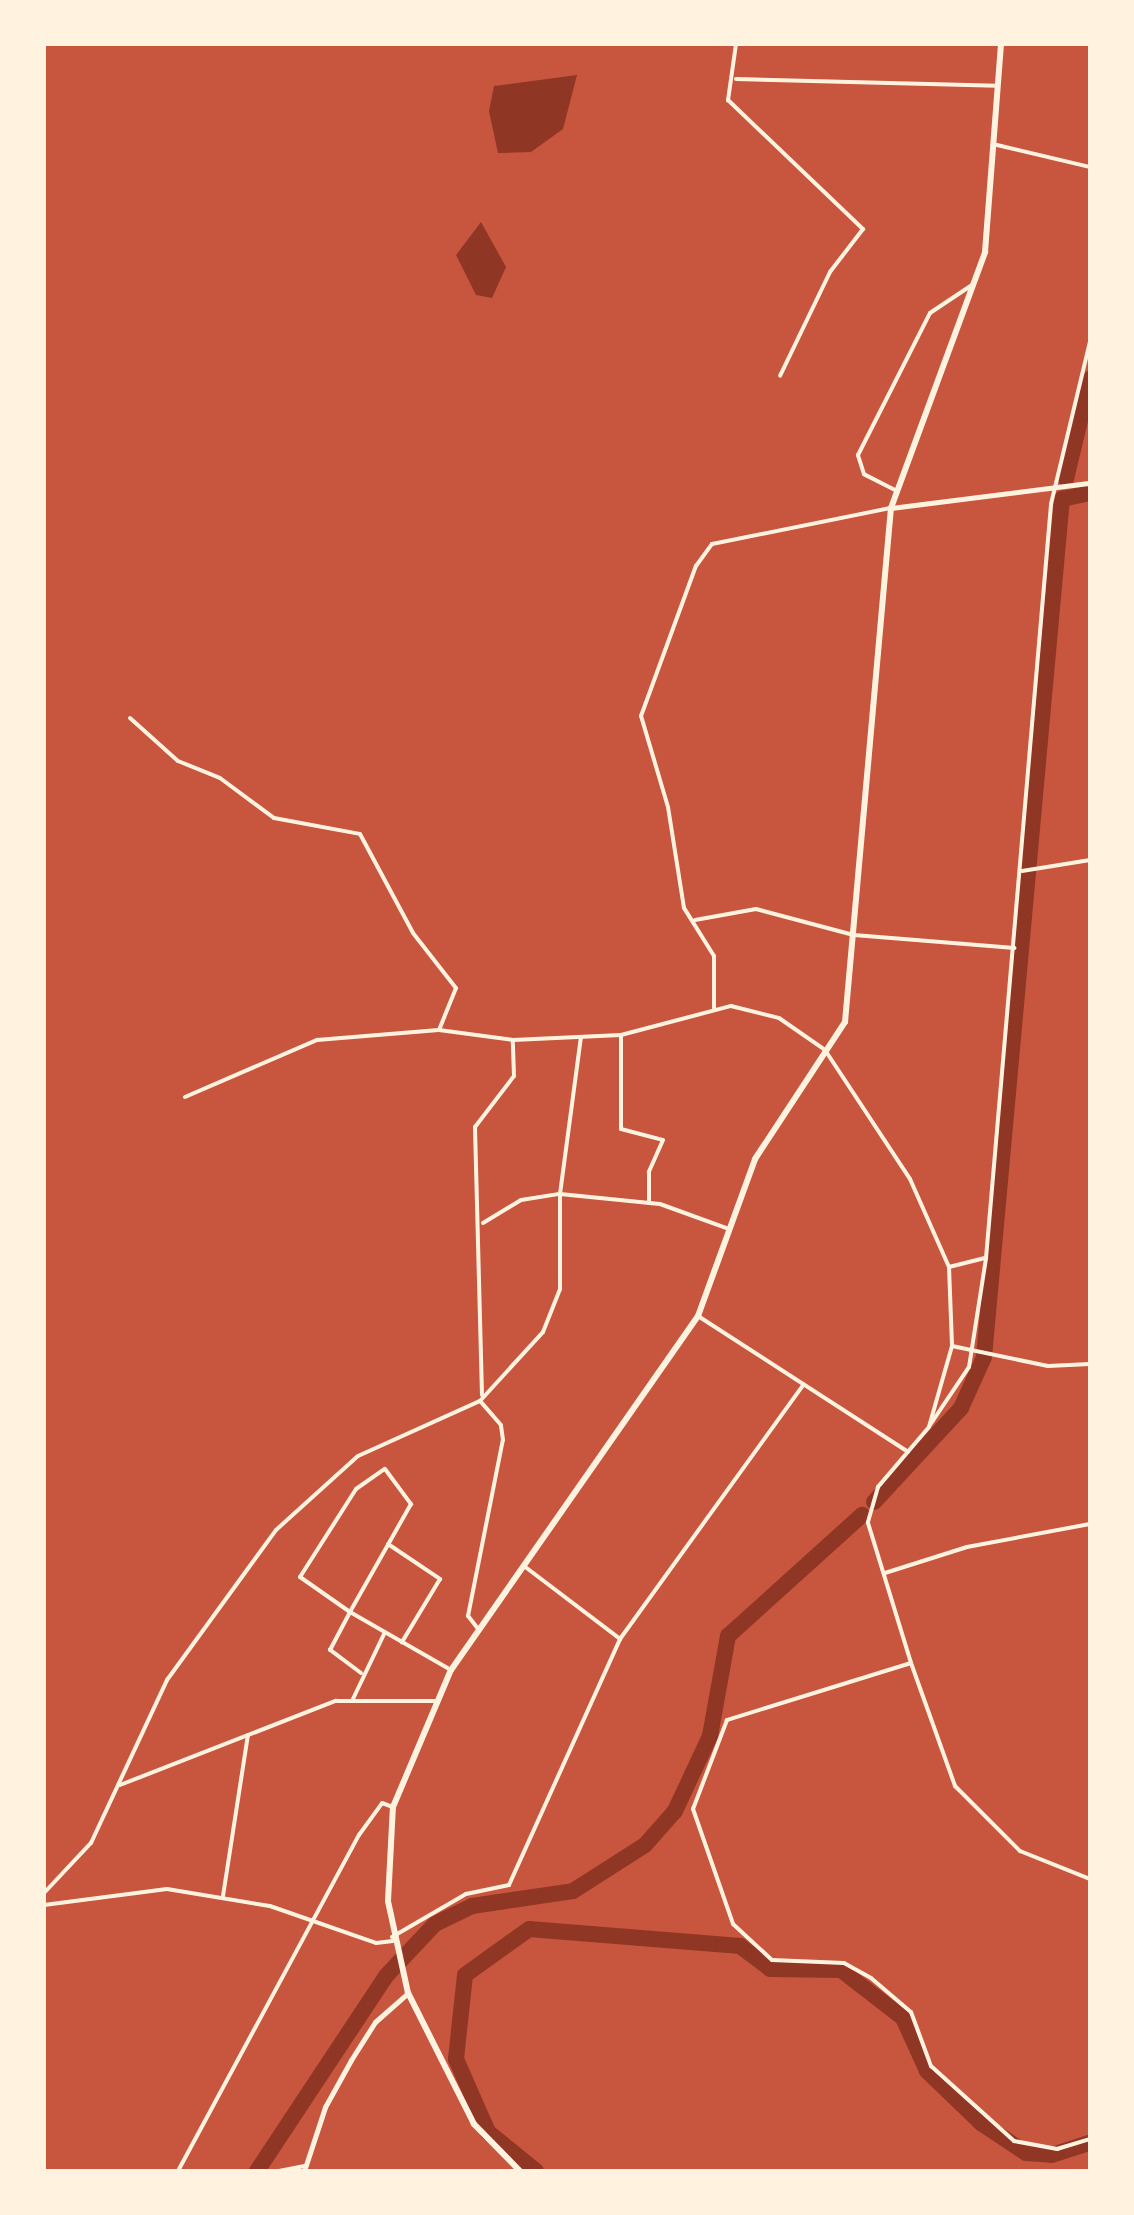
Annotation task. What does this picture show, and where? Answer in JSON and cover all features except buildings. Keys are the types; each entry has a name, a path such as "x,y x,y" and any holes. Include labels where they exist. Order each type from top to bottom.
{"main road":[{"path":"520,2171 474,2124 408,1993 392,1939 393,1807 451,1670 522,1564 698,1316 755,1159 845,1022 891,508 895,490 974,285 992,222 1001,44"}],"street":[{"path":"735,44 736,79 728,100 863,229 830,272 780,376"},
{"path":"736,79 999,86"},
{"path":"997,145 1090,167"},
{"path":"895,490 864,474 858,455 930,313 974,285"},
{"path":"1090,342 1056,489 986,1258 972,1349 959,1391 871,1498 868,1523 911,1663 955,1786 1020,1851 1090,1879"},
{"path":"714,1010 714,956 695,920 684,908 668,807 641,716 696,566 720,542 891,508 1090,483"},
{"path":"130,718 178,761 220,778 274,818 360,834 413,933 456,988 439,1030"},
{"path":"1022,871 1042,872 1090,860"},
{"path":"695,920 756,909 854,935 1014,948"},
{"path":"185,1097 306,1043 439,1030 513,1040 621,1035 714,1010 759,1009 825,1050 910,1179 949,1267 952,1346 929,1427"},
{"path":"621,1035 621,1129 663,1140 649,1172 649,1203"},
{"path":"44,1893 91,1843 167,1680 276,1530 358,1456 480,1401 543,1332 560,1289 560,1194 581,1037"},
{"path":"479,1630 468,1616 503,1440 501,1425 480,1401 483,1223 475,1127 514,1076 513,1040"},
{"path":"483,1223 521,1200 560,1194 649,1203 729,1229"},
{"path":"949,1267 986,1258"},
{"path":"698,1316 908,1452"},
{"path":"952,1346 1048,1366 1090,1364"},
{"path":"44,1905 137,1890 223,1896 317,1917 376,1943 392,1939 466,1894 509,1885 620,1639 804,1384"},
{"path":"361,1673 330,1650 350,1612 411,1504 385,1469 356,1489 300,1577 350,1612 451,1670"},
{"path":"885,1573 967,1547 1090,1524"},
{"path":"388,1544 440,1579 402,1642"},
{"path":"522,1564 620,1639"},
{"path":"352,1701 361,1673 385,1632"},
{"path":"911,1663 727,1720 693,1809 733,1924 772,1960 844,1963 871,1978 911,2012 931,2066 1014,2141 1057,2149 1090,2139"},
{"path":"120,1785 248,1735 352,1701 436,1701"},
{"path":"223,1896 248,1735"},
{"path":"178,2171 359,1835 382,1803 393,1807"},
{"path":"279,2171 304,2168 351,2060 375,2022 408,1993"}],"shaded area":[{"path":"577,75 563,129 531,152 498,153 489,111 494,86"},
{"path":"481,222 506,267 492,298 476,295 456,255"}],"waterway":[{"path":"1066,479 1090,379"},
{"path":"874,1502 961,1408 984,1357 1062,499 1090,493"},
{"path":"257,2171 386,1976 435,1924 472,1906 573,1891 645,1845 675,1811 710,1736 728,1636 862,1515"},
{"path":"536,2171 488,2132 456,2059 465,1975 529,1929 740,1946 770,1969 841,1970 903,2018 927,2071 981,2123 1026,2153 1052,2155 1090,2143"}]}
